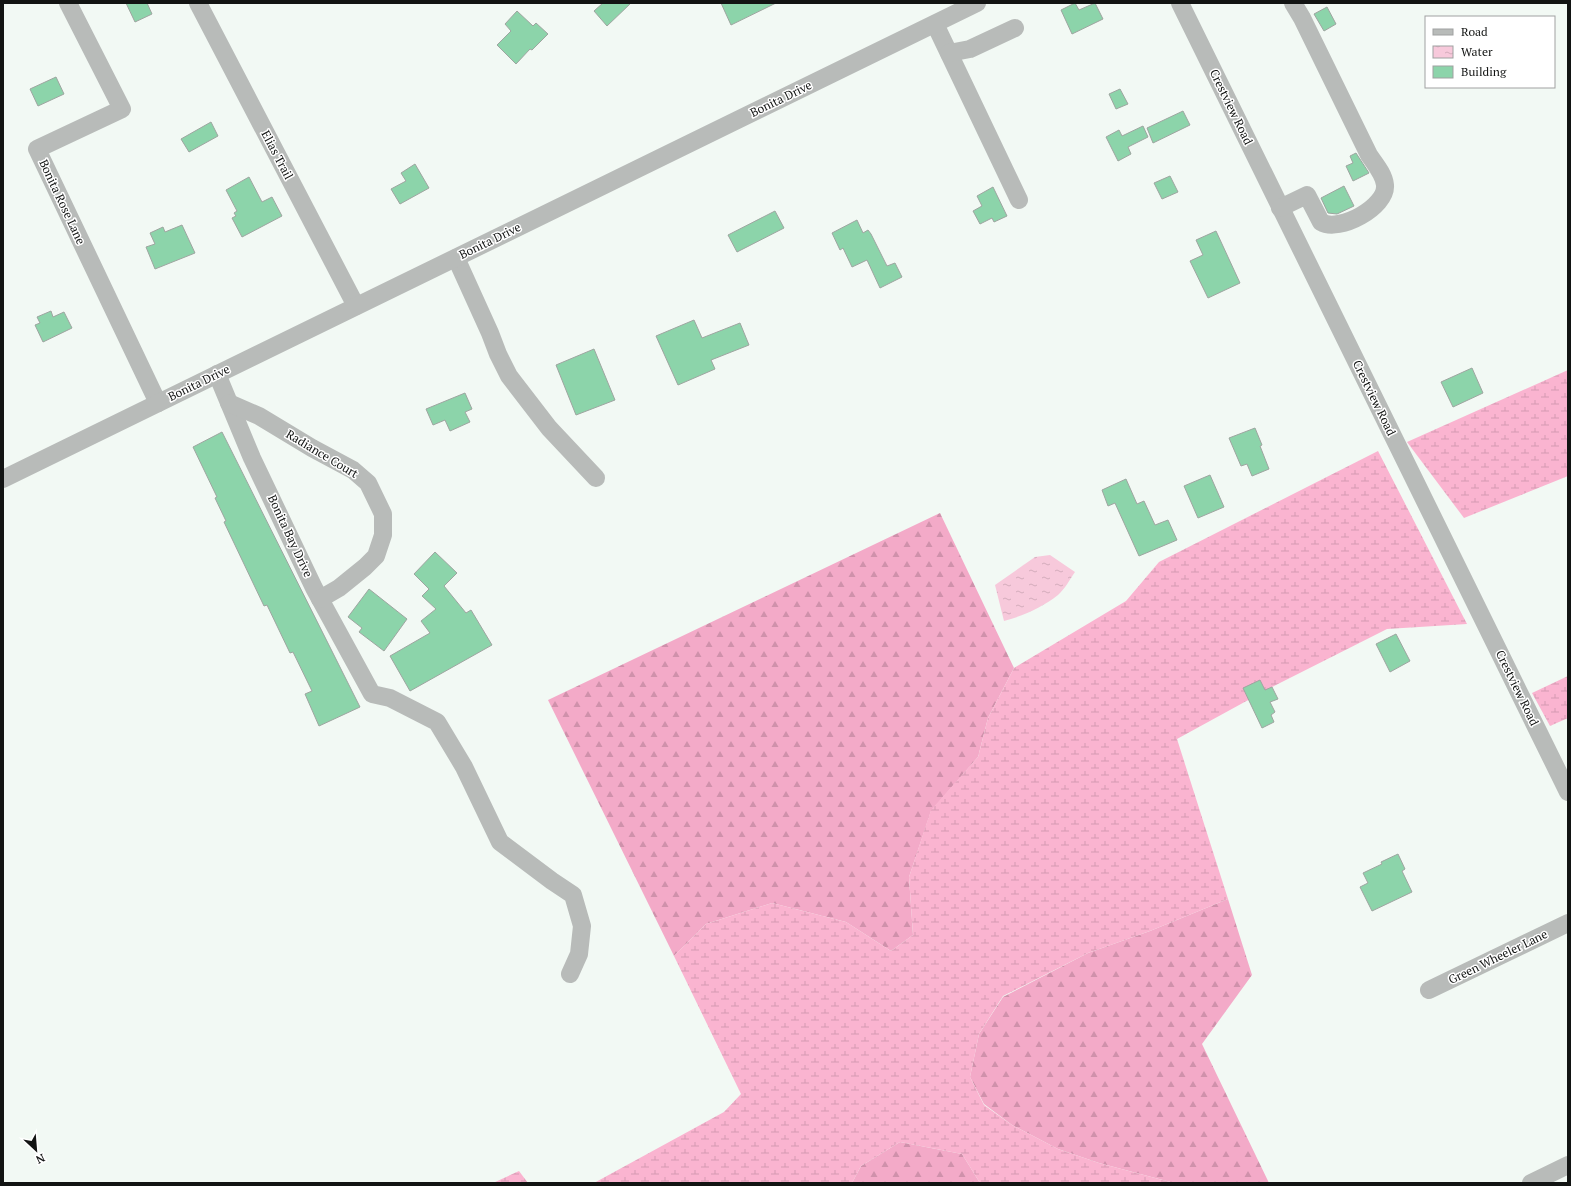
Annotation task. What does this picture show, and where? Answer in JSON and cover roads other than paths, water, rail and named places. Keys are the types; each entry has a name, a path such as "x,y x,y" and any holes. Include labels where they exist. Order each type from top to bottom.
{"street":[{"name":"Bonita Rose Lane","path":"68,3 122,109 37,148 158,403"},
{"name":"Elias Trail","path":"198,3 356,306"},
{"name":"Bonita Drive","path":"3,479 977,3"},
{"name":"Crestview Road","path":"1180,3 1568,792"},
{"path":"1280,208 1307,194 1321,222 1325,224 1349,221 1364,214 1376,204 1384,193 1385,184 1382,175 1370,155 1302,18 1293,3"},
{"path":"935,24 1019,200"},
{"path":"949,53 970,49 1015,28"},
{"path":"456,258 509,376 549,428 596,478"},
{"name":"Bonita Bay Drive","path":"217,374 252,458 320,600 372,694 390,698 436,722 464,767 500,842 573,895 582,926 579,954 570,974"},
{"name":"Radiance Court","path":"230,403 259,416 312,448 353,470 368,483 383,514 383,535 376,556 339,588 320,600"},
{"name":"Green Wheeler Lane","path":"1428,990 1568,923"},
{"path":"1531,1183 1568,1165"}],"water":[{"path":"1050,555 1075,572 1065,587 1058,595 1039,607 1018,617 1004,621 995,585 1035,557"}]}
